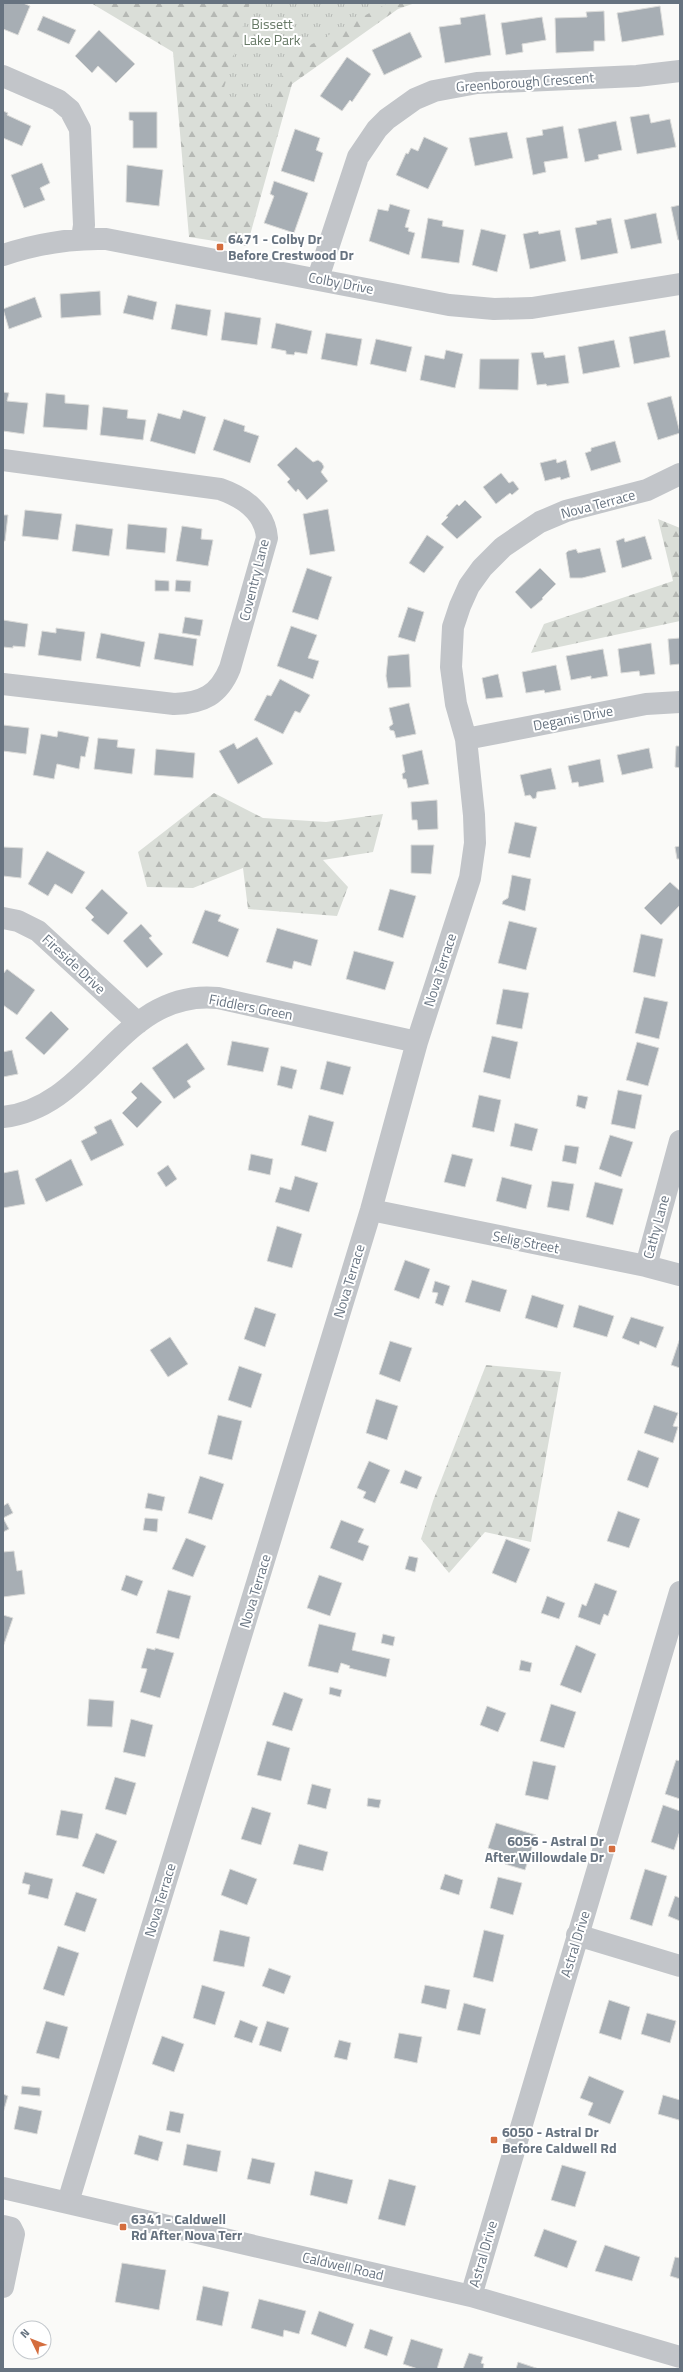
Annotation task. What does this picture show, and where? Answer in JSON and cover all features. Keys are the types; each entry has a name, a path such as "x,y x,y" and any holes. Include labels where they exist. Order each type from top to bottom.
{"street":[{"name":"Greenborough Crescent","path":"318,278 358,157 377,129 409,103 434,91 477,83 637,76 680,70"},
{"path":"3,76 58,100 70,110 80,130 84,226 82,238"},
{"name":"Colby Drive","path":"3,254 34,246 82,238 116,240 318,278 449,305 494,309 532,308 680,284"},
{"name":"Coventry Lane","path":"3,460 220,489 236,495 257,512 265,527 267,538 230,668 221,685 207,697 192,702 174,704 3,684"},
{"name":"Nova Terrace","path":"68,2202 371,1210 417,1042 467,887 474,859 475,828 466,739 452,681 453,627 460,606 476,575 502,547 540,522 566,511 647,490 680,474"},
{"name":"Deganis Drive","path":"466,739 646,704 680,702"},
{"name":"Fireside Drive","path":"3,918 18,921 38,931 138,1023"},
{"name":"Fiddlers Green","path":"3,1117 25,1113 55,1099 138,1023 168,1004 193,998 208,997 417,1042"},
{"name":"Cathy Lane","path":"646,1266 680,1141"},
{"name":"Selig Street","path":"371,1210 646,1266 680,1276"},
{"name":"Astral Drive","path":"471,2296 680,1592"},
{"path":"577,1935 680,1966"},
{"name":"Caldwell Road","path":"3,2188 471,2296 680,2357"},
{"path":"3,2226 11,2228 14,2234 3,2287"}],"green space":[{"path":"91,3 415,3 398,9 292,84 247,246 189,237 173,52"},
{"name":"Bissett Lake Park","path":"250,3 388,3 290,56 270,109 222,94"},
{"path":"658,519 680,528 680,621 531,653 544,624 673,581"},
{"path":"214,793 263,818 326,822 383,814 373,852 323,860 348,887 337,916 248,909 243,868 193,888 147,887 138,852"},
{"path":"486,1365 561,1372 531,1542 485,1532 449,1573 421,1539 433,1501"}],"building":[{"path":"3,3 23,3 30,6 18,35 3,29"},
{"path":"660,6 664,35 622,42 617,13"},
{"path":"604,11 605,41 594,41 594,51 556,53 555,18 587,17 586,12"},
{"path":"485,14 491,55 445,63 439,27 461,24 460,18"},
{"path":"43,16 76,30 69,44 37,30"},
{"path":"542,17 546,40 522,44 523,52 506,55 501,23"},
{"path":"99,30 135,64 116,83 98,66 92,73 75,56"},
{"path":"410,32 422,57 384,75 372,50"},
{"path":"347,57 371,74 352,102 350,100 342,111 320,96"},
{"path":"3,111 8,113 7,115 31,126 22,146 3,138"},
{"path":"129,112 157,112 157,148 133,148 133,121 129,120"},
{"path":"649,114 651,123 670,119 676,147 637,154 630,117"},
{"path":"616,121 622,150 598,155 599,159 585,162 578,129"},
{"path":"563,126 568,158 544,162 546,172 533,175 526,138 543,135 542,130"},
{"path":"295,129 320,138 316,150 323,153 314,182 281,171"},
{"path":"507,132 513,158 475,166 469,138"},
{"path":"424,137 448,148 428,189 396,175 406,153 408,154 411,148 418,151"},
{"path":"42,163 50,183 40,188 45,200 24,208 11,175"},
{"path":"127,165 163,170 159,206 126,202"},
{"path":"274,181 308,193 294,233 264,223 274,196 270,194"},
{"path":"390,204 410,210 405,227 409,228 408,231 415,233 409,255 369,241 378,209 388,211"},
{"path":"680,205 680,240 678,240 671,207"},
{"path":"656,213 662,243 631,249 624,220"},
{"path":"428,218 443,221 442,226 464,230 459,263 421,258"},
{"path":"611,218 618,253 581,260 575,228 597,224 596,221"},
{"path":"481,229 506,235 497,272 472,265"},
{"path":"560,230 566,261 530,269 523,234 538,231 539,234"},
{"path":"100,291 101,315 61,318 60,294"},
{"path":"128,295 157,302 153,320 123,313"},
{"path":"35,297 42,317 9,329 3,309"},
{"path":"176,304 211,310 207,336 171,329"},
{"path":"225,312 261,318 257,345 221,340"},
{"path":"276,323 312,331 307,354 295,352 294,355 286,354 286,351 271,348"},
{"path":"665,330 670,357 634,364 629,337"},
{"path":"326,333 362,339 357,366 321,359"},
{"path":"376,339 412,347 406,372 370,364"},
{"path":"614,340 620,367 583,374 578,347"},
{"path":"446,350 463,354 455,388 420,380 425,355 444,359"},
{"path":"543,352 545,358 565,355 569,383 547,386 546,384 537,385 531,353"},
{"path":"480,359 519,359 518,390 479,389"},
{"path":"3,392 9,393 7,401 28,403 24,434 3,431"},
{"path":"46,393 65,395 65,403 89,405 87,430 43,427"},
{"path":"671,396 680,433 658,440 647,403"},
{"path":"103,407 128,410 127,418 146,420 143,440 100,435"},
{"path":"183,410 206,417 195,454 150,441 158,413 180,419"},
{"path":"224,419 245,426 244,431 259,436 250,463 213,450"},
{"path":"615,441 621,462 591,471 585,453 591,451 591,448"},
{"path":"296,447 313,462 318,460 322,463 324,467 321,472 328,481 307,500 298,489 296,492 287,482 290,479 277,465"},
{"path":"556,459 557,463 566,460 570,477 561,480 560,477 545,481 540,463"},
{"path":"501,473 509,483 513,481 519,489 512,495 510,493 496,504 483,487"},
{"path":"465,500 482,517 457,539 441,524 457,504 459,506"},
{"path":"328,509 335,551 310,555 303,514"},
{"path":"25,510 62,514 58,540 22,536"},
{"path":"3,515 8,515 5,541 3,541"},
{"path":"76,524 113,529 109,556 72,551"},
{"path":"128,524 167,528 165,553 126,549"},
{"path":"182,526 202,529 201,539 213,540 208,566 176,561"},
{"path":"427,535 444,547 424,573 409,563"},
{"path":"645,536 652,559 622,568 616,541 624,538 625,542"},
{"path":"600,548 606,572 582,578 570,578 566,553 568,551 576,549 578,553"},
{"path":"307,568 332,577 318,620 292,612"},
{"path":"540,568 556,584 542,598 543,599 531,609 515,592"},
{"path":"155,580 169,581 169,591 155,591"},
{"path":"176,580 191,581 190,592 175,591"},
{"path":"408,607 424,612 415,642 398,637"},
{"path":"185,617 203,620 200,636 182,633"},
{"path":"3,620 28,624 25,647 3,647"},
{"path":"291,626 317,635 308,658 319,661 313,679 277,666"},
{"path":"56,628 85,632 81,661 38,655 42,631 56,633"},
{"path":"101,633 145,642 140,667 96,658"},
{"path":"159,633 197,639 193,666 154,659"},
{"path":"680,638 680,664 670,665 668,639"},
{"path":"651,643 655,674 640,676 639,671 621,673 618,649"},
{"path":"603,649 608,676 591,679 591,676 571,680 566,656"},
{"path":"409,654 411,687 388,688 386,676 388,656"},
{"path":"556,665 561,690 545,693 544,690 526,693 522,672"},
{"path":"498,674 503,697 486,699 482,678"},
{"path":"280,679 310,695 300,713 295,711 283,734 254,720 267,695 271,696"},
{"path":"409,703 416,734 396,738 394,731 390,730 389,727 393,724 389,708"},
{"path":"3,725 29,728 26,754 3,751"},
{"path":"58,731 89,737 85,757 81,756 79,769 57,764 54,779 33,775 41,734 57,737"},
{"path":"257,737 273,764 238,784 219,751 234,743 237,749"},
{"path":"98,738 118,740 117,747 135,749 132,774 94,769"},
{"path":"676,746 680,746 680,768 675,767"},
{"path":"649,748 653,768 622,775 617,755"},
{"path":"156,749 195,753 193,778 154,775"},
{"path":"422,750 429,784 408,788 406,779 403,779 402,774 405,772 402,755"},
{"path":"600,759 604,782 579,787 578,782 572,783 568,766"},
{"path":"551,768 556,789 537,792 536,798 533,799 530,795 525,796 520,775"},
{"path":"437,800 438,829 418,830 417,820 412,820 411,802"},
{"path":"515,822 537,827 530,858 508,853"},
{"path":"411,845 434,845 431,874 411,873"},
{"path":"680,846 680,859 677,859 675,847"},
{"path":"3,847 23,848 21,878 3,876"},
{"path":"47,851 85,872 72,894 55,884 48,896 28,884"},
{"path":"512,875 531,879 525,911 502,904 503,901 508,898"},
{"path":"670,882 680,891 680,905 661,925 644,908"},
{"path":"102,889 128,913 108,935 91,920 94,917 85,908"},
{"path":"390,889 416,896 403,938 378,930"},
{"path":"205,910 221,915 218,921 239,929 228,957 192,943"},
{"path":"509,921 537,928 526,970 498,963"},
{"path":"141,924 152,936 149,938 163,954 147,968 123,941"},
{"path":"277,928 318,940 311,966 294,961 292,969 266,962"},
{"path":"641,934 663,939 655,977 633,972"},
{"path":"354,951 394,962 385,990 346,979"},
{"path":"7,969 35,990 17,1015 3,1005 3,974"},
{"path":"503,989 529,993 522,1029 496,1024"},
{"path":"644,997 668,1002 659,1039 635,1033"},
{"path":"51,1011 69,1029 44,1055 25,1038"},
{"path":"492,1036 518,1042 510,1079 483,1072"},
{"path":"232,1041 269,1048 263,1072 227,1065"},
{"path":"637,1042 659,1048 648,1086 626,1080"},
{"path":"187,1043 205,1069 187,1081 191,1087 174,1099 152,1068"},
{"path":"12,1050 18,1074 3,1077 3,1052"},
{"path":"327,1061 351,1067 343,1095 320,1089"},
{"path":"281,1066 297,1070 292,1089 277,1085"},
{"path":"141,1082 162,1102 137,1128 122,1113 137,1098 131,1092"},
{"path":"618,1090 642,1095 635,1129 611,1124"},
{"path":"479,1095 501,1100 494,1132 472,1127"},
{"path":"578,1095 588,1097 585,1109 576,1106"},
{"path":"309,1115 334,1122 326,1152 301,1145"},
{"path":"111,1119 124,1145 91,1161 81,1141 97,1133 94,1127"},
{"path":"515,1123 538,1129 532,1151 510,1146"},
{"path":"610,1135 633,1142 621,1177 599,1169"},
{"path":"565,1145 579,1147 576,1164 562,1161"},
{"path":"251,1154 273,1159 270,1175 248,1170"},
{"path":"452,1154 473,1159 465,1187 444,1182"},
{"path":"71,1159 83,1185 46,1202 35,1179"},
{"path":"168,1165 177,1179 166,1187 157,1173"},
{"path":"18,1170 25,1204 3,1208 3,1173"},
{"path":"295,1176 318,1183 309,1212 275,1202 280,1187 291,1190"},
{"path":"502,1177 532,1185 526,1209 496,1201"},
{"path":"552,1181 574,1184 569,1211 547,1207"},
{"path":"595,1182 623,1189 613,1225 586,1217"},
{"path":"277,1226 302,1234 292,1268 267,1261"},
{"path":"405,1260 430,1269 419,1299 394,1290"},
{"path":"472,1280 507,1290 500,1312 465,1302"},
{"path":"435,1281 450,1286 443,1306 435,1303 438,1293 432,1292"},
{"path":"532,1295 564,1305 557,1328 525,1318"},
{"path":"579,1305 614,1316 607,1337 573,1327"},
{"path":"255,1307 276,1314 265,1347 244,1339"},
{"path":"631,1317 664,1327 656,1348 640,1341 639,1345 622,1338"},
{"path":"170,1337 188,1364 168,1377 150,1350"},
{"path":"680,1338 680,1368 671,1365"},
{"path":"390,1341 412,1348 400,1382 379,1374"},
{"path":"239,1366 262,1374 251,1408 228,1400"},
{"path":"376,1399 398,1406 387,1440 366,1433"},
{"path":"654,1405 678,1413 673,1426 678,1427 673,1443 644,1433"},
{"path":"218,1415 242,1421 232,1460 208,1454"},
{"path":"638,1450 659,1458 648,1488 627,1480"},
{"path":"369,1461 390,1470 375,1503 363,1498 366,1492 357,1488"},
{"path":"405,1470 422,1477 417,1489 400,1483"},
{"path":"200,1476 224,1484 212,1520 188,1513"},
{"path":"148,1493 165,1497 162,1511 145,1508"},
{"path":"8,1503 13,1513 3,1518 3,1506"},
{"path":"618,1511 640,1519 629,1548 607,1541"},
{"path":"3,1518 9,1529 3,1532"},
{"path":"145,1518 158,1519 157,1532 143,1530"},
{"path":"341,1520 364,1529 358,1542 369,1546 363,1561 330,1548"},
{"path":"186,1538 206,1546 193,1577 172,1569"},
{"path":"506,1539 530,1549 516,1583 492,1573"},
{"path":"14,1551 17,1571 22,1570 25,1594 3,1597 3,1552"},
{"path":"409,1556 418,1558 415,1572 405,1569"},
{"path":"126,1575 143,1581 137,1596 121,1590"},
{"path":"319,1575 342,1583 330,1616 307,1608"},
{"path":"595,1583 617,1591 608,1616 604,1614 600,1625 578,1617 582,1604 586,1606"},
{"path":"168,1590 191,1596 179,1639 156,1633"},
{"path":"547,1596 565,1603 559,1619 541,1613"},
{"path":"3,1615 13,1618 3,1647"},
{"path":"319,1624 356,1633 352,1650 390,1659 386,1677 349,1668 350,1666 341,1663 338,1673 308,1666"},
{"path":"383,1634 395,1637 393,1646 381,1643"},
{"path":"576,1645 596,1654 581,1693 560,1685"},
{"path":"147,1648 155,1650 155,1648 174,1653 160,1698 140,1692 147,1669 141,1668"},
{"path":"521,1660 532,1663 530,1672 519,1670"},
{"path":"330,1687 342,1690 340,1697 329,1694"},
{"path":"284,1692 303,1699 292,1731 272,1725"},
{"path":"89,1699 114,1701 112,1727 87,1726"},
{"path":"551,1704 576,1712 564,1748 540,1741"},
{"path":"487,1706 506,1713 498,1732 480,1725"},
{"path":"131,1719 153,1725 145,1757 123,1752"},
{"path":"267,1741 290,1748 281,1781 257,1775"},
{"path":"676,1760 680,1761 680,1799 665,1794"},
{"path":"533,1761 556,1766 548,1800 525,1795"},
{"path":"115,1777 136,1783 126,1815 105,1809"},
{"path":"312,1784 331,1789 326,1809 307,1804"},
{"path":"368,1798 381,1800 379,1808 367,1806"},
{"path":"663,1805 680,1811 680,1831 674,1850 651,1842"},
{"path":"252,1807 271,1813 261,1845 241,1839"},
{"path":"61,1810 83,1814 78,1839 56,1835"},
{"path":"496,1823 536,1835 525,1870 505,1864 508,1855 488,1848"},
{"path":"96,1833 117,1841 104,1874 82,1866"},
{"path":"299,1844 328,1852 323,1871 293,1864"},
{"path":"230,1869 257,1879 247,1905 221,1895"},
{"path":"645,1869 667,1876 652,1926 630,1919"},
{"path":"25,1872 53,1879 48,1899 28,1894 30,1885 22,1883"},
{"path":"445,1874 463,1880 459,1895 440,1889"},
{"path":"498,1877 522,1883 513,1915 490,1908"},
{"path":"76,1892 97,1899 85,1932 64,1925"},
{"path":"675,1896 680,1898 680,1921 668,1916"},
{"path":"220,1930 250,1937 244,1967 213,1961"},
{"path":"484,1930 504,1935 493,1982 473,1977"},
{"path":"58,1946 79,1953 64,1996 43,1989"},
{"path":"269,1968 291,1976 284,1994 262,1986"},
{"path":"202,1985 225,1992 215,2025 193,2018"},
{"path":"425,1985 450,1990 446,2009 421,2003"},
{"path":"609,2000 630,2007 621,2040 599,2033"},
{"path":"464,2003 486,2009 480,2035 457,2030"},
{"path":"647,2013 676,2021 670,2043 641,2034"},
{"path":"240,2020 258,2027 252,2043 234,2037"},
{"path":"46,2021 68,2027 59,2059 36,2053"},
{"path":"267,2021 289,2028 281,2052 259,2045"},
{"path":"399,2033 422,2037 417,2063 394,2058"},
{"path":"162,2036 184,2044 174,2072 152,2064"},
{"path":"339,2040 351,2043 347,2060 334,2057"},
{"path":"589,2076 624,2091 610,2124 588,2115 593,2103 580,2098"},
{"path":"22,2086 40,2088 40,2096 21,2094"},
{"path":"3,2094 8,2096 3,2113"},
{"path":"663,2095 680,2100 680,2123 679,2120 658,2114"},
{"path":"19,2106 42,2111 37,2134 14,2129"},
{"path":"170,2111 184,2114 180,2133 166,2130"},
{"path":"139,2135 163,2142 158,2161 134,2154"},
{"path":"187,2144 221,2151 217,2172 183,2165"},
{"path":"252,2158 275,2163 270,2184 247,2179"},
{"path":"562,2165 586,2172 575,2207 551,2200"},
{"path":"315,2171 353,2180 347,2204 310,2195"},
{"path":"389,2179 416,2186 405,2226 378,2219"},
{"path":"544,2229 577,2241 567,2268 534,2256"},
{"path":"605,2245 640,2257 632,2281 595,2271"},
{"path":"675,2257 680,2258 680,2279 670,2276"},
{"path":"122,2263 166,2270 159,2310 115,2302"},
{"path":"203,2286 229,2292 222,2326 196,2320"},
{"path":"259,2299 306,2311 299,2334 284,2330 283,2337 251,2328"},
{"path":"319,2311 354,2324 346,2347 311,2334"},
{"path":"370,2329 393,2337 387,2356 364,2348"},
{"path":"411,2339 443,2349 437,2369 418,2369 403,2364"},
{"path":"469,2353 483,2357 481,2363 484,2364 483,2369 463,2369"},
{"path":"518,2362 539,2369 516,2369"}],"place":[{"name":"6471 - Colby Dr Before Crestwood Dr","path":"220,247"},
{"name":"6056 - Astral Dr After Willowdale Dr","path":"612,1849"},
{"name":"6050 - Astral Dr Before Caldwell Rd","path":"494,2140"},
{"name":"6341 - Caldwell Rd After Nova Terr","path":"123,2227"}]}
